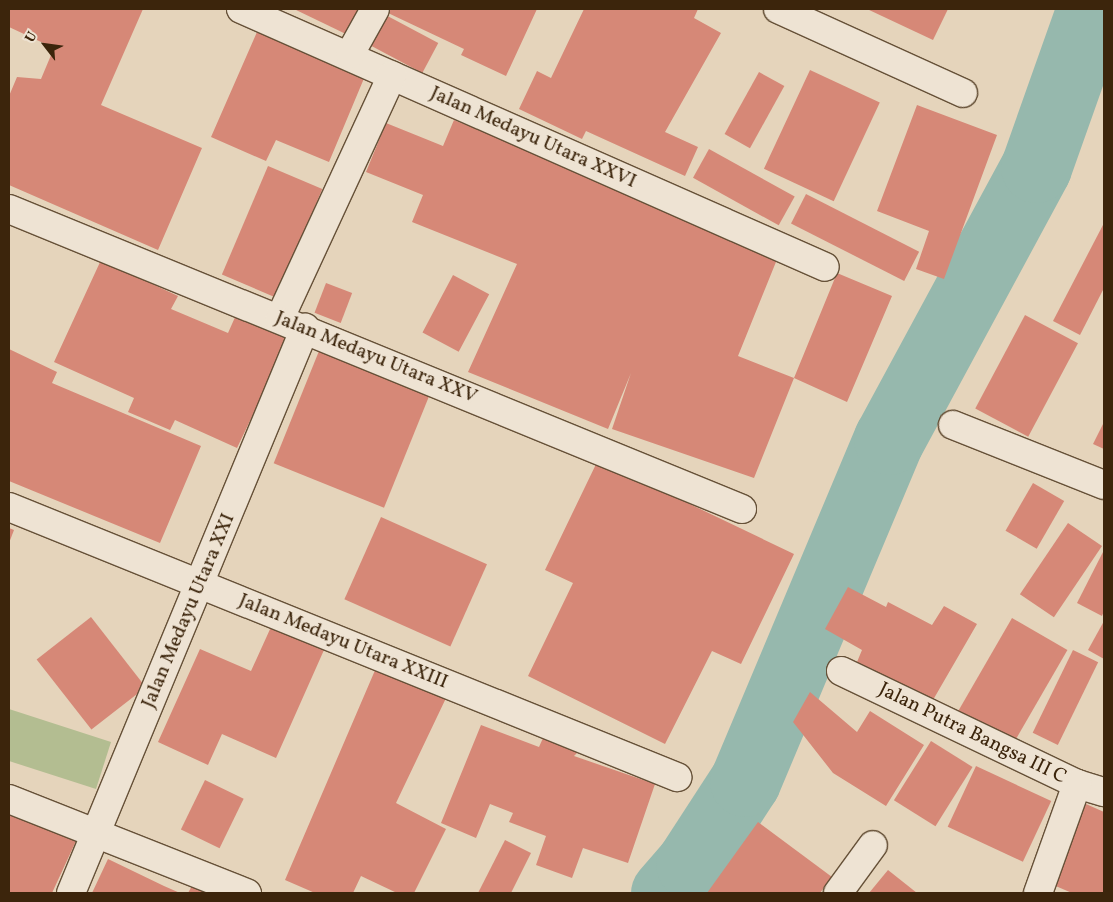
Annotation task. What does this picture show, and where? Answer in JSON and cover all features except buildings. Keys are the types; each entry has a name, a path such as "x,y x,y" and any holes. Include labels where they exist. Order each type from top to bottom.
{"street":[{"name":"Jalan Medayu Utara XXVI","path":"241,9 350,54 392,76 825,267"},
{"path":"350,54 375,9"},
{"path":"778,9 962,93"},
{"path":"280,318 392,76"},
{"name":"Jalan Medayu Utara XXV","path":"9,209 305,328 742,509"},
{"name":"Jalan Medayu Utara XXI","path":"71,893 200,586 305,328"},
{"path":"952,425 1104,485"},
{"name":"Jalan Medayu Utara XXIII","path":"9,507 200,586 677,777"},
{"name":"Jalan Putra Bangsa III C","path":"841,671 1077,784 1104,792"},
{"path":"1038,893 1077,784"},
{"path":"9,799 247,893"},
{"path":"838,893 873,845"}],"green space":[{"path":"9,709 111,742 96,789 9,761"}],"waterway":[{"path":"666,893 691,864 745,781 889,439 1036,167 1092,9"}]}
